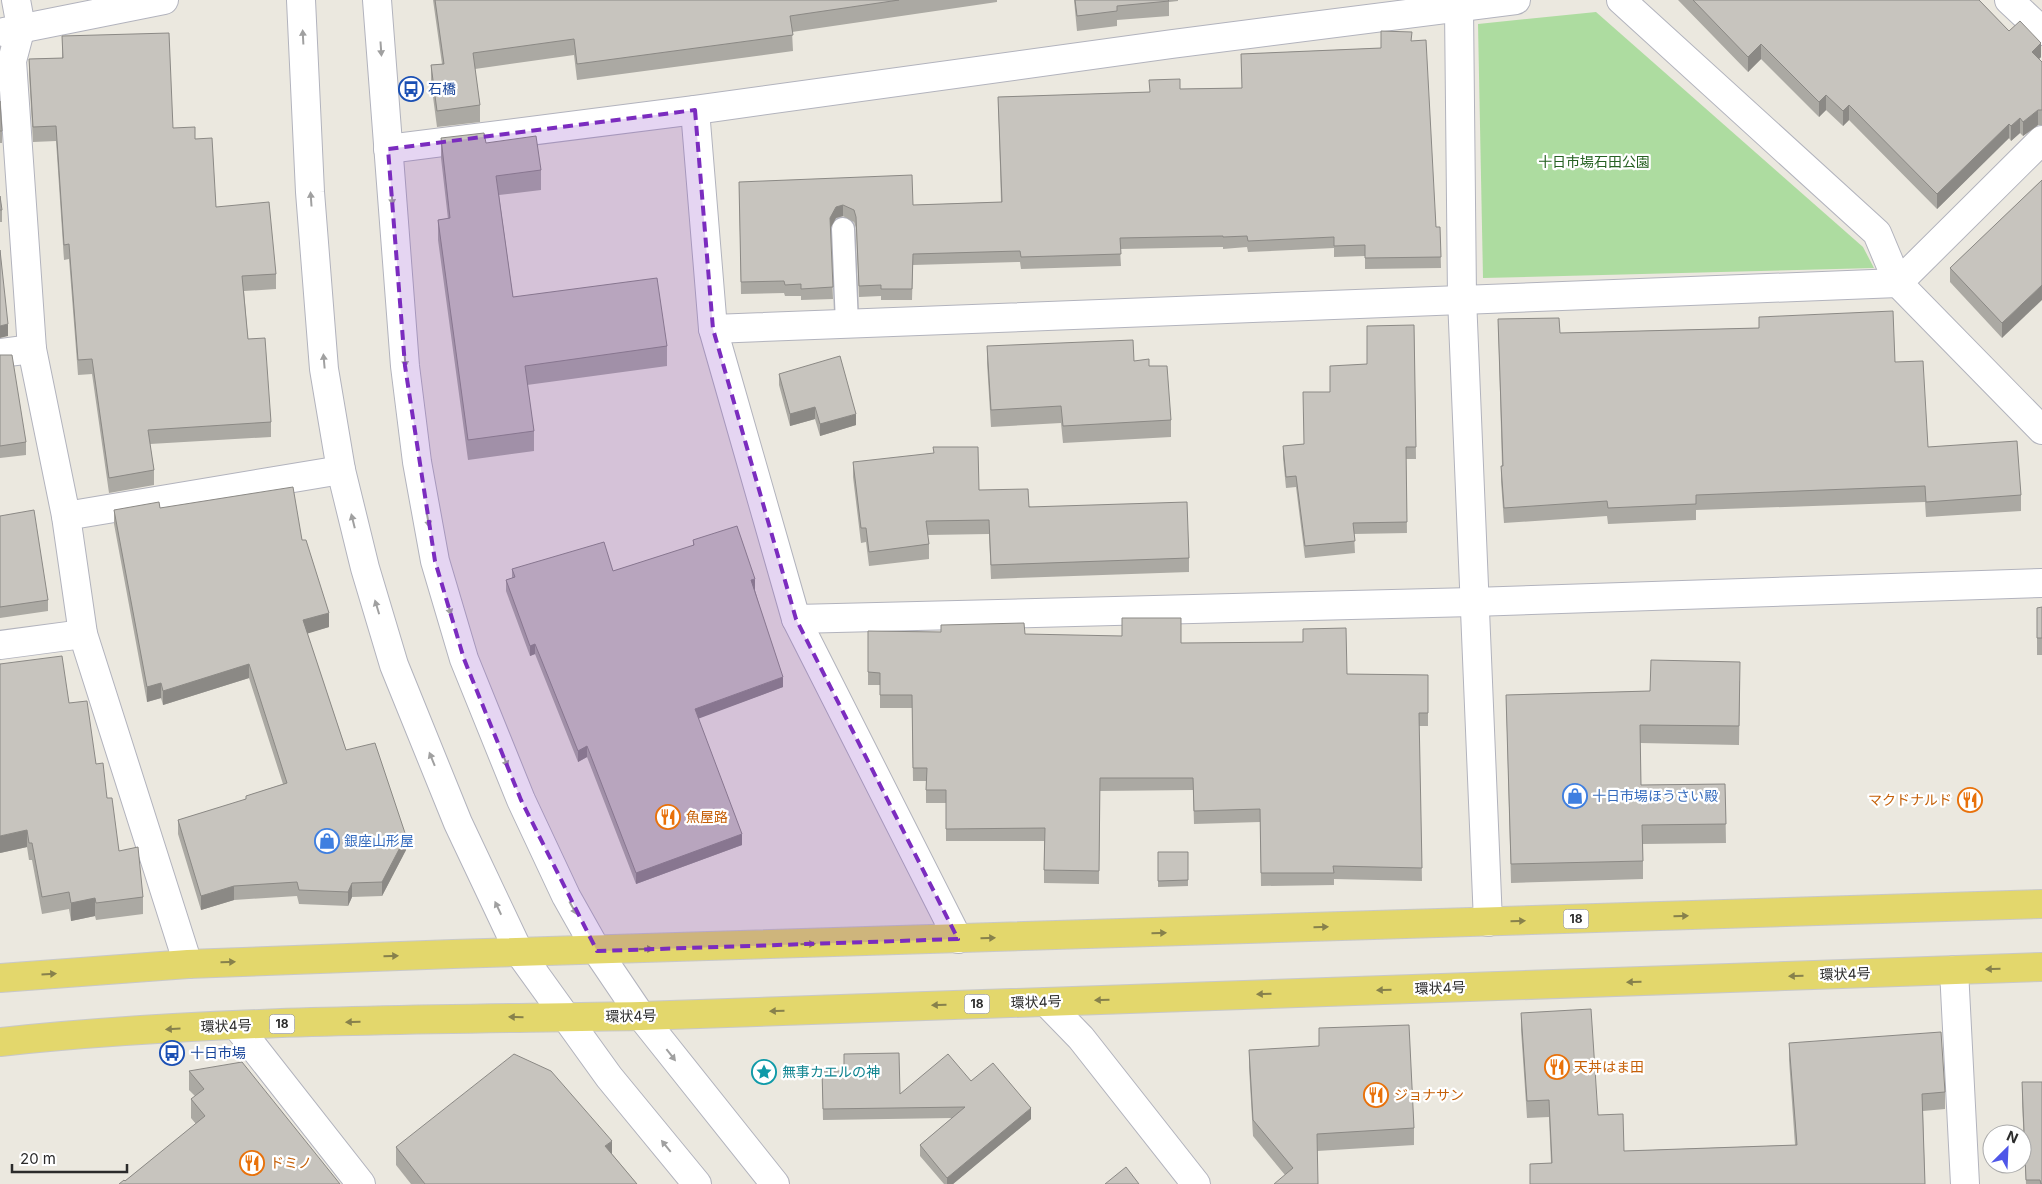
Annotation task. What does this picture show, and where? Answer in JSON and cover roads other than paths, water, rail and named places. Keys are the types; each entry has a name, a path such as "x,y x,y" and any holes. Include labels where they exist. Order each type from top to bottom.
{"main road":[{"name":"18","path":"0,978 188,964 519,952 2042,904"},
{"name":"環状4号","path":"0,1042 89,1032 503,1016 564,1018 641,1016 2042,967"}],"street":[{"path":"16,0 11,30 12,61 32,349 66,516 84,634 188,964"},
{"path":"11,30 164,0"},
{"path":"301,0 310,192 324,359 340,470 365,568 394,665 458,823 519,952 564,1018 609,1077 696,1184"},
{"path":"377,0 406,366 417,462 435,561 464,658 522,800 566,896 597,951 641,1016 775,1184"},
{"path":"388,149 1516,0"},
{"path":"1621,0 1877,233 1898,283 2042,430"},
{"path":"2009,0 2042,31"},
{"path":"1459,8 1462,298 1473,602 1488,922"},
{"path":"694,110 713,329 796,620 958,939"},
{"path":"713,329 1462,298 1898,283 2042,140"},
{"path":"0,353 32,349"},
{"path":"66,516 340,470"},
{"path":"796,620 1473,602 2042,583"},
{"path":"0,645 84,634"},
{"path":"1954,970 1965,1184"},
{"path":"1046,1002 1081,1038 1196,1184"},
{"path":"237,1026 361,1184"}],"lane":[{"path":"843,229 847,324"}],"place":[{"name":"石橋","path":"411,89"},
{"name":"十日市場ほうさい殿","path":"1575,796"},
{"name":"マクドナルド","path":"1970,800"},
{"name":"魚屋路","path":"668,817"},
{"name":"銀座山形屋","path":"327,841"},
{"name":"十日市場","path":"172,1053"},
{"name":"天丼はま田","path":"1557,1067"},
{"name":"無事カエルの神","path":"764,1072"},
{"name":"ジョナサン","path":"1376,1095"},
{"name":"ドミノ","path":"252,1163"}],"park label":[{"name":"十日市場石田公園","path":"1594,162"}]}
